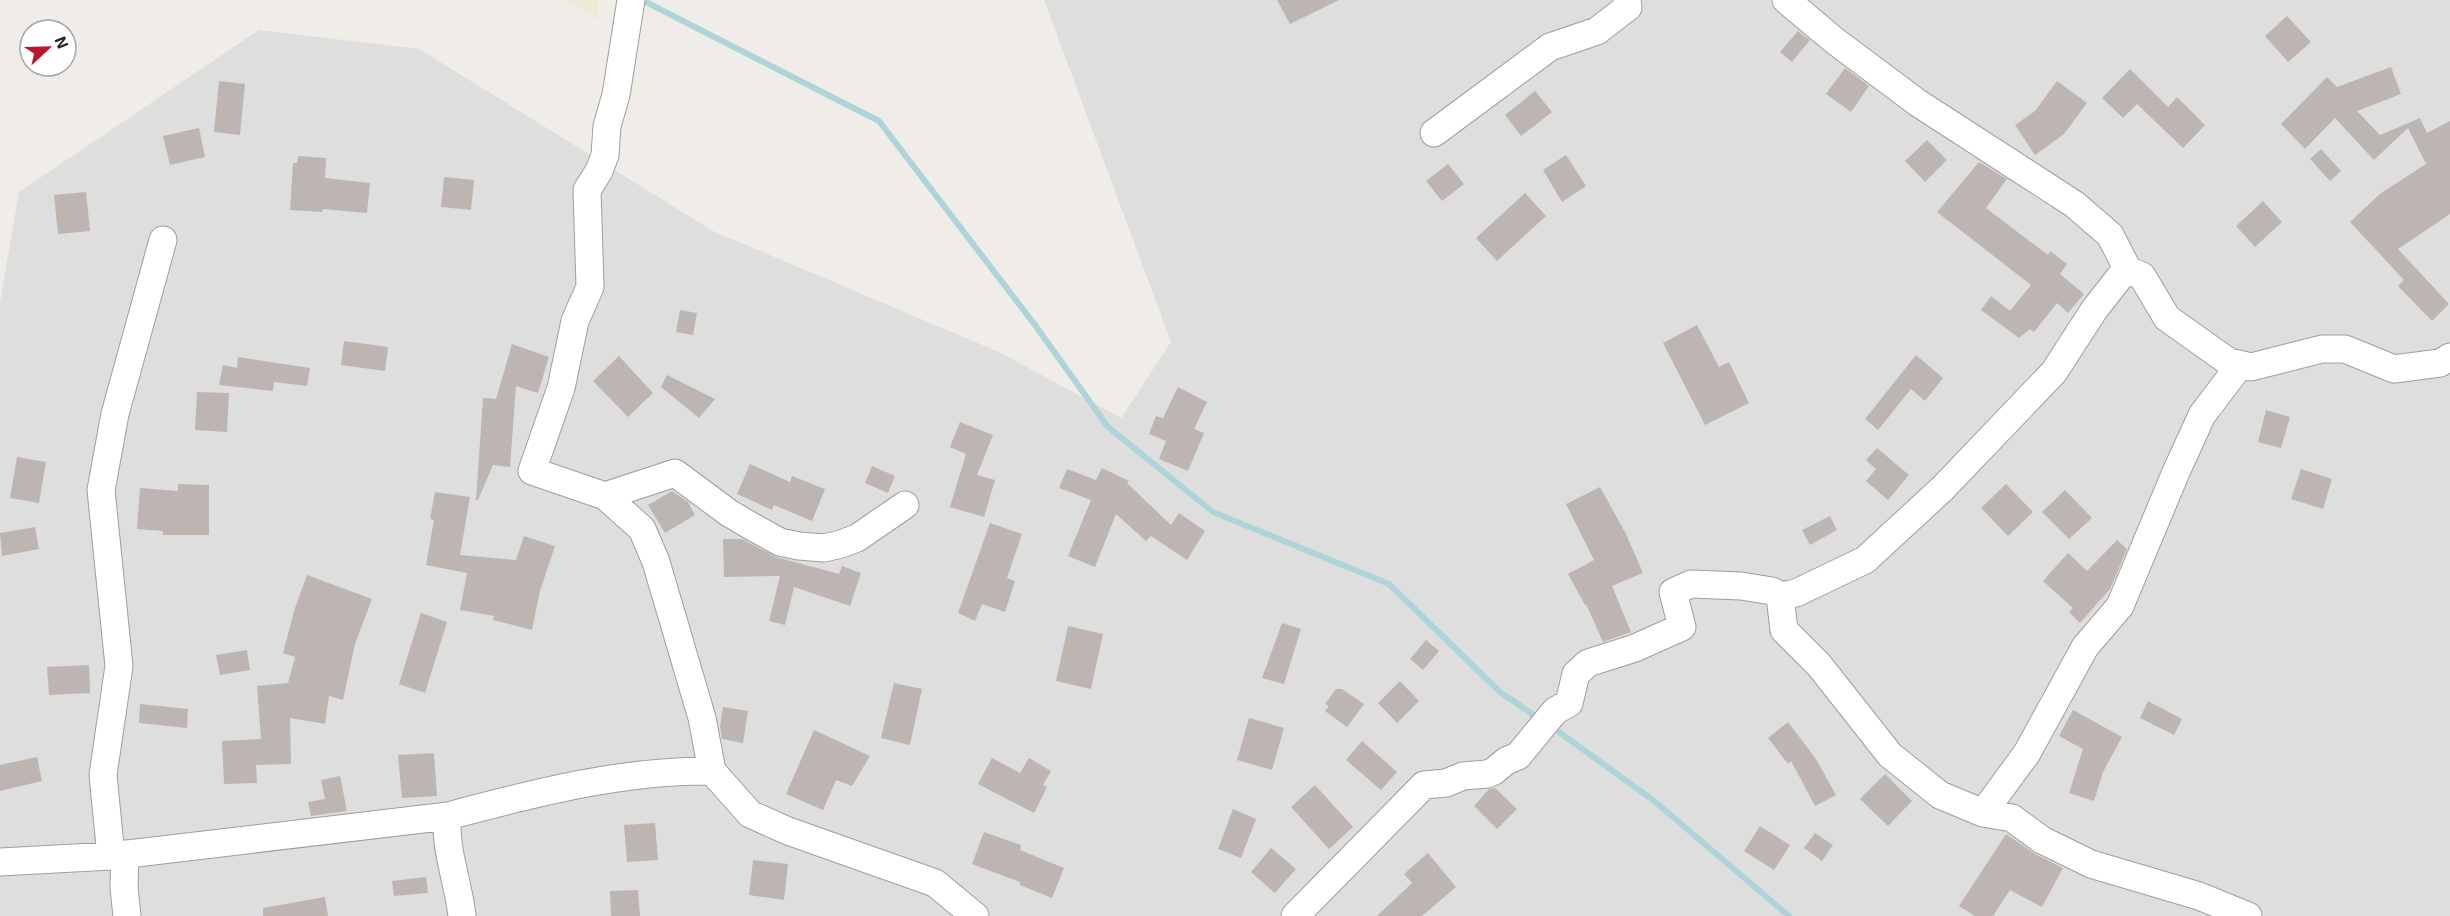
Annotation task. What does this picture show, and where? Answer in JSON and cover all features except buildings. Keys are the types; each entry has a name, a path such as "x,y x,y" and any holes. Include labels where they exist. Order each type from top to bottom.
{"street":[{"path":"631,0 616,95 607,126 605,155 599,171 587,190 590,287 575,321 561,388 532,471 605,496 642,529 656,562 702,718 712,771 750,814 788,831 935,883 975,916"},
{"path":"1434,133 1550,47 1598,31 1628,7 1627,0"},
{"path":"1786,0 1835,41 1918,102 2074,204 2110,235 2128,270 2142,276 2167,318 2229,362 2251,367 2322,349 2345,349 2394,369 2440,363 2450,357"},
{"path":"127,916 103,775 119,666 101,490 115,414 163,240"},
{"path":"1295,916 1424,785 1446,783 1463,776 1487,774 1494,771 1506,761 1518,756 1555,711 1569,703 1576,674 1588,663 1635,648 1682,627 1673,592 1691,584 1741,586 1772,591 1780,596 1796,592 1865,560 1942,489 2054,372 2094,310 2128,270"},
{"path":"1983,813 2027,753 2085,647 2120,606 2202,415 2240,365"},
{"path":"605,496 675,472 729,513 780,542 824,548 857,538 905,505"},
{"path":"1780,596 1784,630 1819,665 1890,755 1940,795 1983,813 2012,818 2042,840 2091,864 2199,896 2248,916"},
{"path":"0,862 118,855 448,816 594,782 671,771 712,771"},
{"path":"448,816 445,831 462,916"}],"shaded area":[{"path":"566,0 598,0 599,20"},
{"path":"1044,0 2450,0 2450,916 0,916 0,303 19,192 259,30 419,49 713,231 999,352 1121,418 1171,342"}],"waterway":[{"path":"642,0 879,121 1035,325 1108,427 1213,512 1389,584 1500,692 1541,720"},
{"path":"1552,727 1653,800 1789,916"}]}
